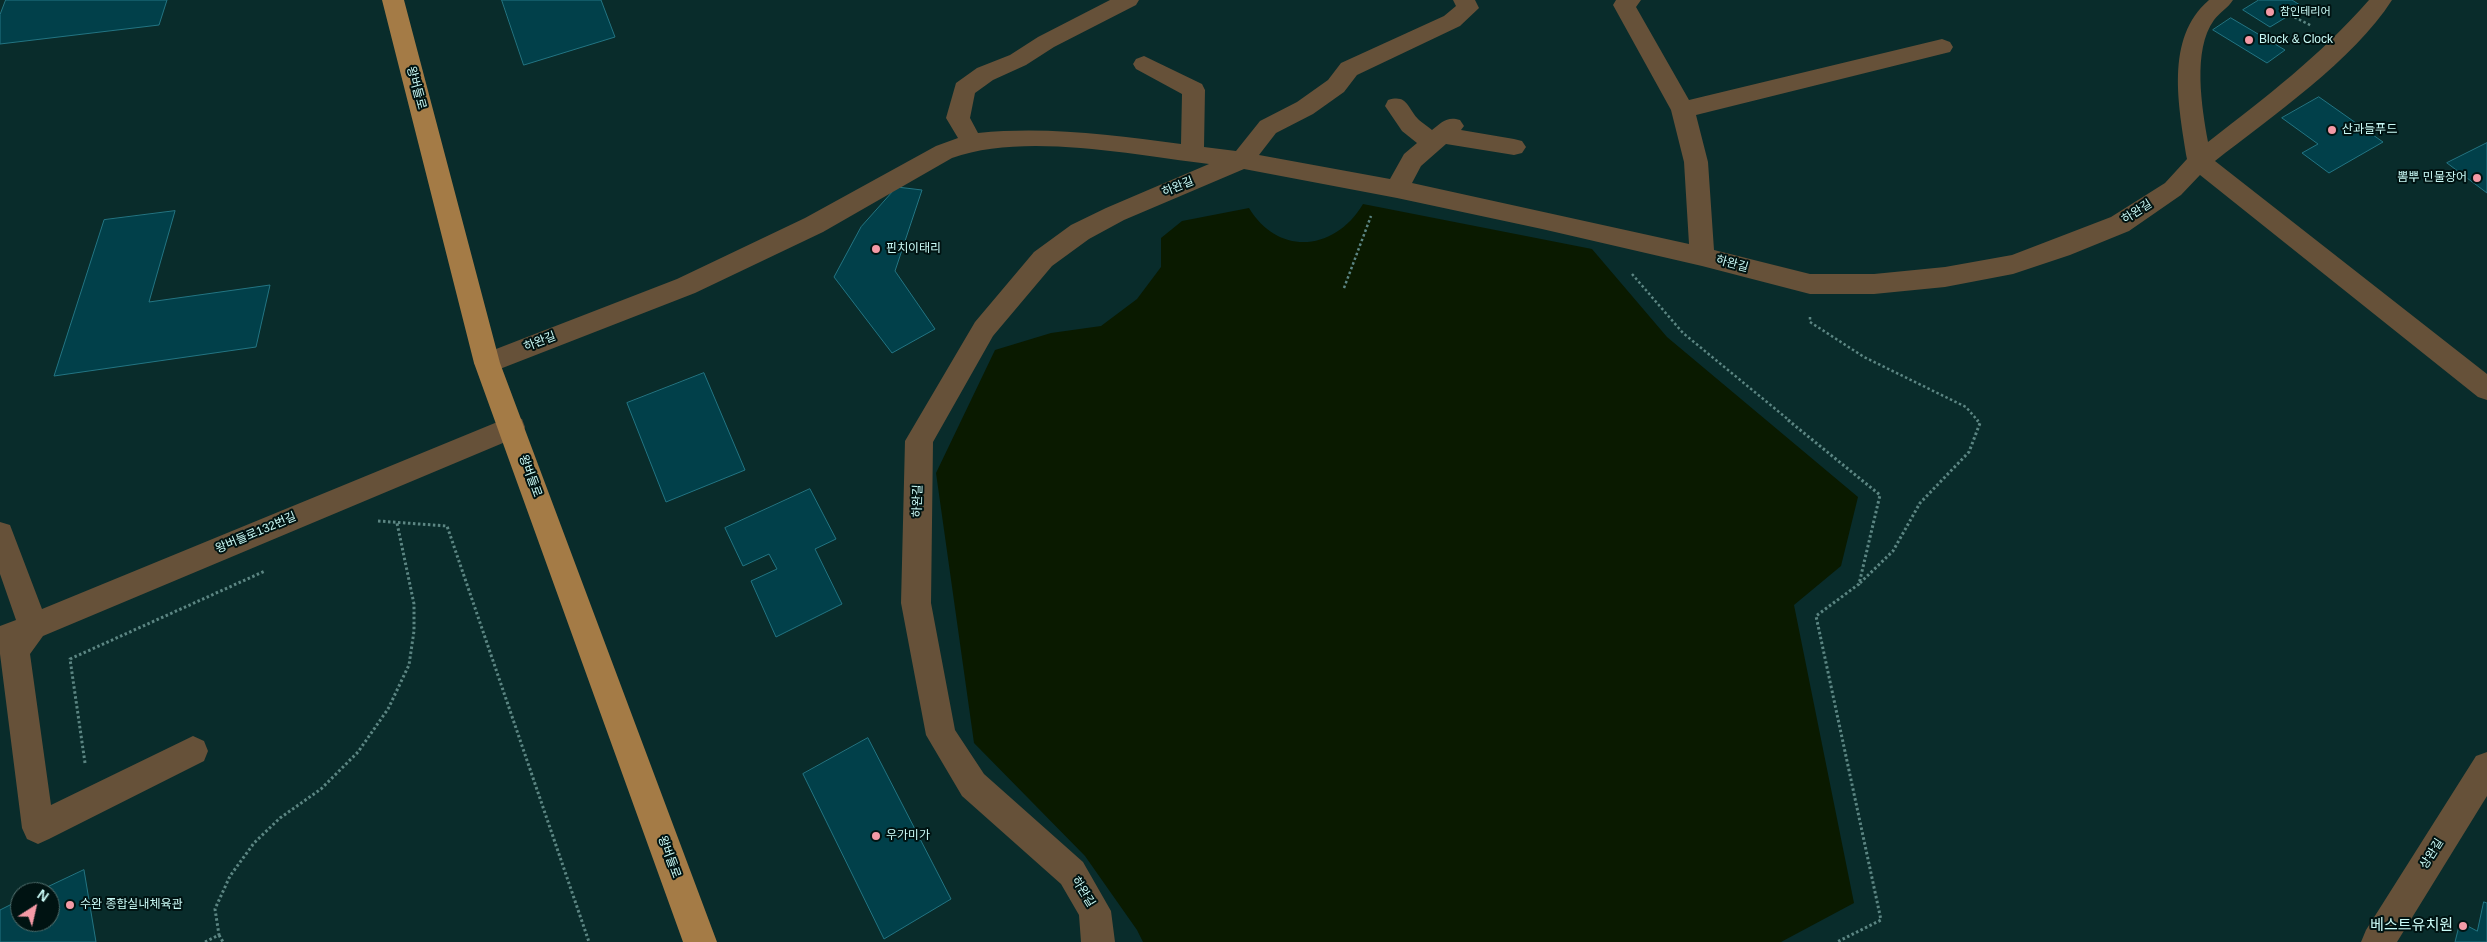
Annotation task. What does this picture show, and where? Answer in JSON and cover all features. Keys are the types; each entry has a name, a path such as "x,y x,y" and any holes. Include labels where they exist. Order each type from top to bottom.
{"main road":[{"name":"왕버들로","path":"393,0 487,363 700,942"}],"street":[{"path":"972,142 958,118 964,89 985,74 1018,60 1046,42 1128,0"},
{"name":"하완길","path":"1098,942 1095,911 1072,873 972,784 941,735 916,603 919,441 984,329 1043,259 1080,232 1115,214 1242,160 1268,127 1306,108 1336,86 1349,69 1452,21 1468,8 1464,0"},
{"path":"1630,0 1624,5 1683,110 1696,162 1702,256"},
{"path":"2222,0 2203,18 2194,44 2188,80 2199,161 2487,390"},
{"name":"하완길","path":"487,363 686,286 814,225 944,152 972,142 1010,138 1092,141 1242,160 1397,189 1596,232 1702,256 1810,284 1874,284 1946,277 2013,264 2120,224 2173,189 2199,161 2309,74 2349,37 2381,0"},
{"path":"1683,110 1942,47"},
{"path":"1144,64 1194,90 1192,154"},
{"path":"1396,106 1410,125 1442,134 1514,147"},
{"path":"1397,189 1412,160 1442,134"},
{"name":"왕버들로132번길","path":"0,640 512,427"},
{"path":"0,534 33,626 15,651 38,828 193,750"},
{"name":"상완길","path":"2378,942 2487,767"}],"path":[{"path":"1344,288 1372,214"},
{"path":"1596,232 1684,333 1880,495 1859,584"},
{"path":"1810,284 1810,322 1864,357 1966,407 1980,423 1969,452 1920,503 1893,551 1859,584 1816,616 1881,920 1837,942"},
{"path":"375,521 447,526 589,942"},
{"path":"223,942 219,935 215,908 230,876 254,843 280,818 321,789 358,752 388,709 409,665 414,631 414,604 397,523"},
{"path":"86,770 70,659 267,570"},
{"path":"205,942 219,935"}],"shaded area":[{"path":"1363,204 1592,249 1667,337 1858,497 1841,566 1794,605 1854,903 1781,942 1143,942 1137,930 1085,856 974,743 936,473 995,350 1051,333 1101,326 1137,299 1161,267 1161,238 1182,221 1249,208 1261,224 1276,235 1291,241 1307,242 1323,239 1338,231 1351,220"}],"building":[{"path":"6,0 167,0 159,25 0,44 0,15"},
{"path":"502,0 601,0 615,37 524,65"},
{"name":"참인테리어","path":"2259,0 2292,0 2303,7 2270,27 2243,10"},
{"name":"Block & Clock","path":"2231,18 2285,50 2267,63 2213,30"},
{"name":"산과들푸드","path":"2319,97 2383,142 2329,173 2302,153 2318,144 2282,118"},
{"name":"뽐뿌 민물장어","path":"2487,143 2487,193 2447,163"},
{"name":"핀치이태리","path":"897,187 922,190 895,271 935,329 892,353 834,277 861,227"},
{"path":"175,211 149,302 270,285 256,347 54,376 104,220"},
{"path":"704,373 745,470 666,502 627,403"},
{"path":"810,489 836,539 815,549 842,604 776,637 751,581 777,569 769,554 743,566 725,528"},
{"name":"우가미가","path":"868,738 951,899 884,939 803,774"},
{"name":"수완 종합실내체육관","path":"84,870 96,942 0,942 0,910 10,905 10,932 60,932 60,882 58,882"},
{"name":"베스트유치원","path":"2484,902 2487,903 2487,942 2455,942 2460,922 2477,931"}],"place":[{"name":"참인테리어","path":"2270,12"},
{"name":"Block & Clock","path":"2249,40"},
{"name":"산과들푸드","path":"2332,130"},
{"name":"뽐뿌 민물장어","path":"2477,178"},
{"name":"핀치이태리","path":"876,249"},
{"name":"우가미가","path":"876,836"},
{"name":"수완 종합실내체육관","path":"70,905"},
{"name":"베스트유치원","path":"2463,926"}]}
